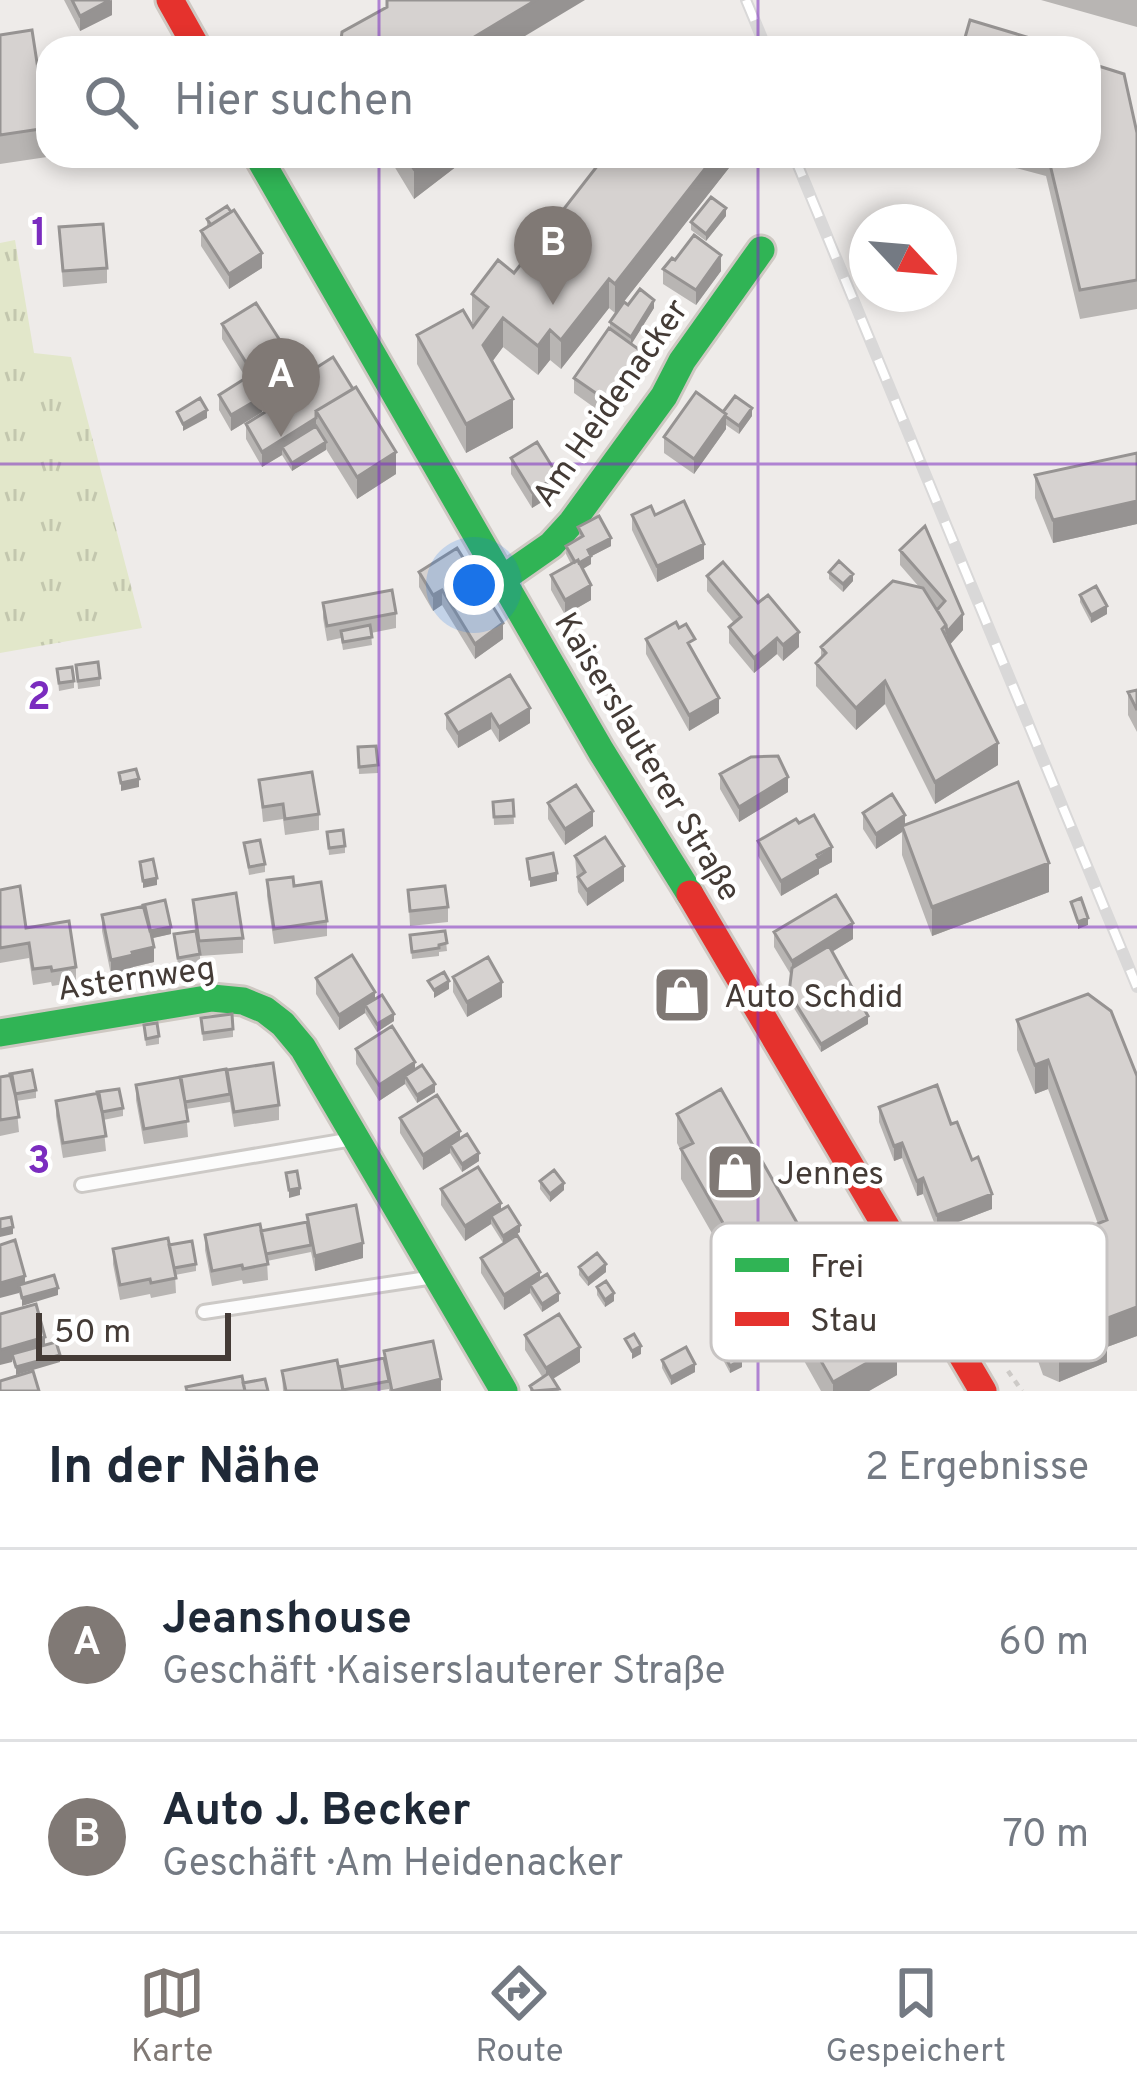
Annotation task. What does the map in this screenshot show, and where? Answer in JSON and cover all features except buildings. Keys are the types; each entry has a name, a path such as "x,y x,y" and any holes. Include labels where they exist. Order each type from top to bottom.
{"main road":[{"path":"170,0 190,36"},
{"name":"Kaiserslauterer Straße","path":"265,168 601,751 884,1223"},
{"name":"Am Heidenacker","path":"501,580 550,545 572,522 664,396 682,361 761,250"},
{"name":"Asternweg","path":"0,1033 212,998 243,999 263,1008 303,1048 504,1391"},
{"name":"Kaiserslauterer Straße","path":"965,1361 983,1391"}],"lane":[{"path":"82,1185 354,1138"},
{"path":"204,1312 436,1277"}],"green space":[{"path":"15,240 34,353 71,357 142,628 0,653 0,243"}],"railway":[{"path":"746,0 761,36"},
{"path":"799,168 1137,987"}],"traffic: fast":[{"path":"265,168 601,751 690,894"},
{"path":"501,580 551,545 572,522 664,396 682,361 761,250"},
{"path":"0,1033 212,998 243,1001 265,1010 303,1048 504,1391"}],"traffic: jam":[{"path":"170,0 190,36"},
{"path":"690,894 884,1223"},
{"path":"965,1361 983,1391"}],"place":[{"name":"Auto J. Becker","path":"553,305"},
{"name":"Jeanshouse","path":"281,437"},
{"name":"Auto Schdid","path":"682,995"},
{"name":"Jennes","path":"735,1172"}]}
